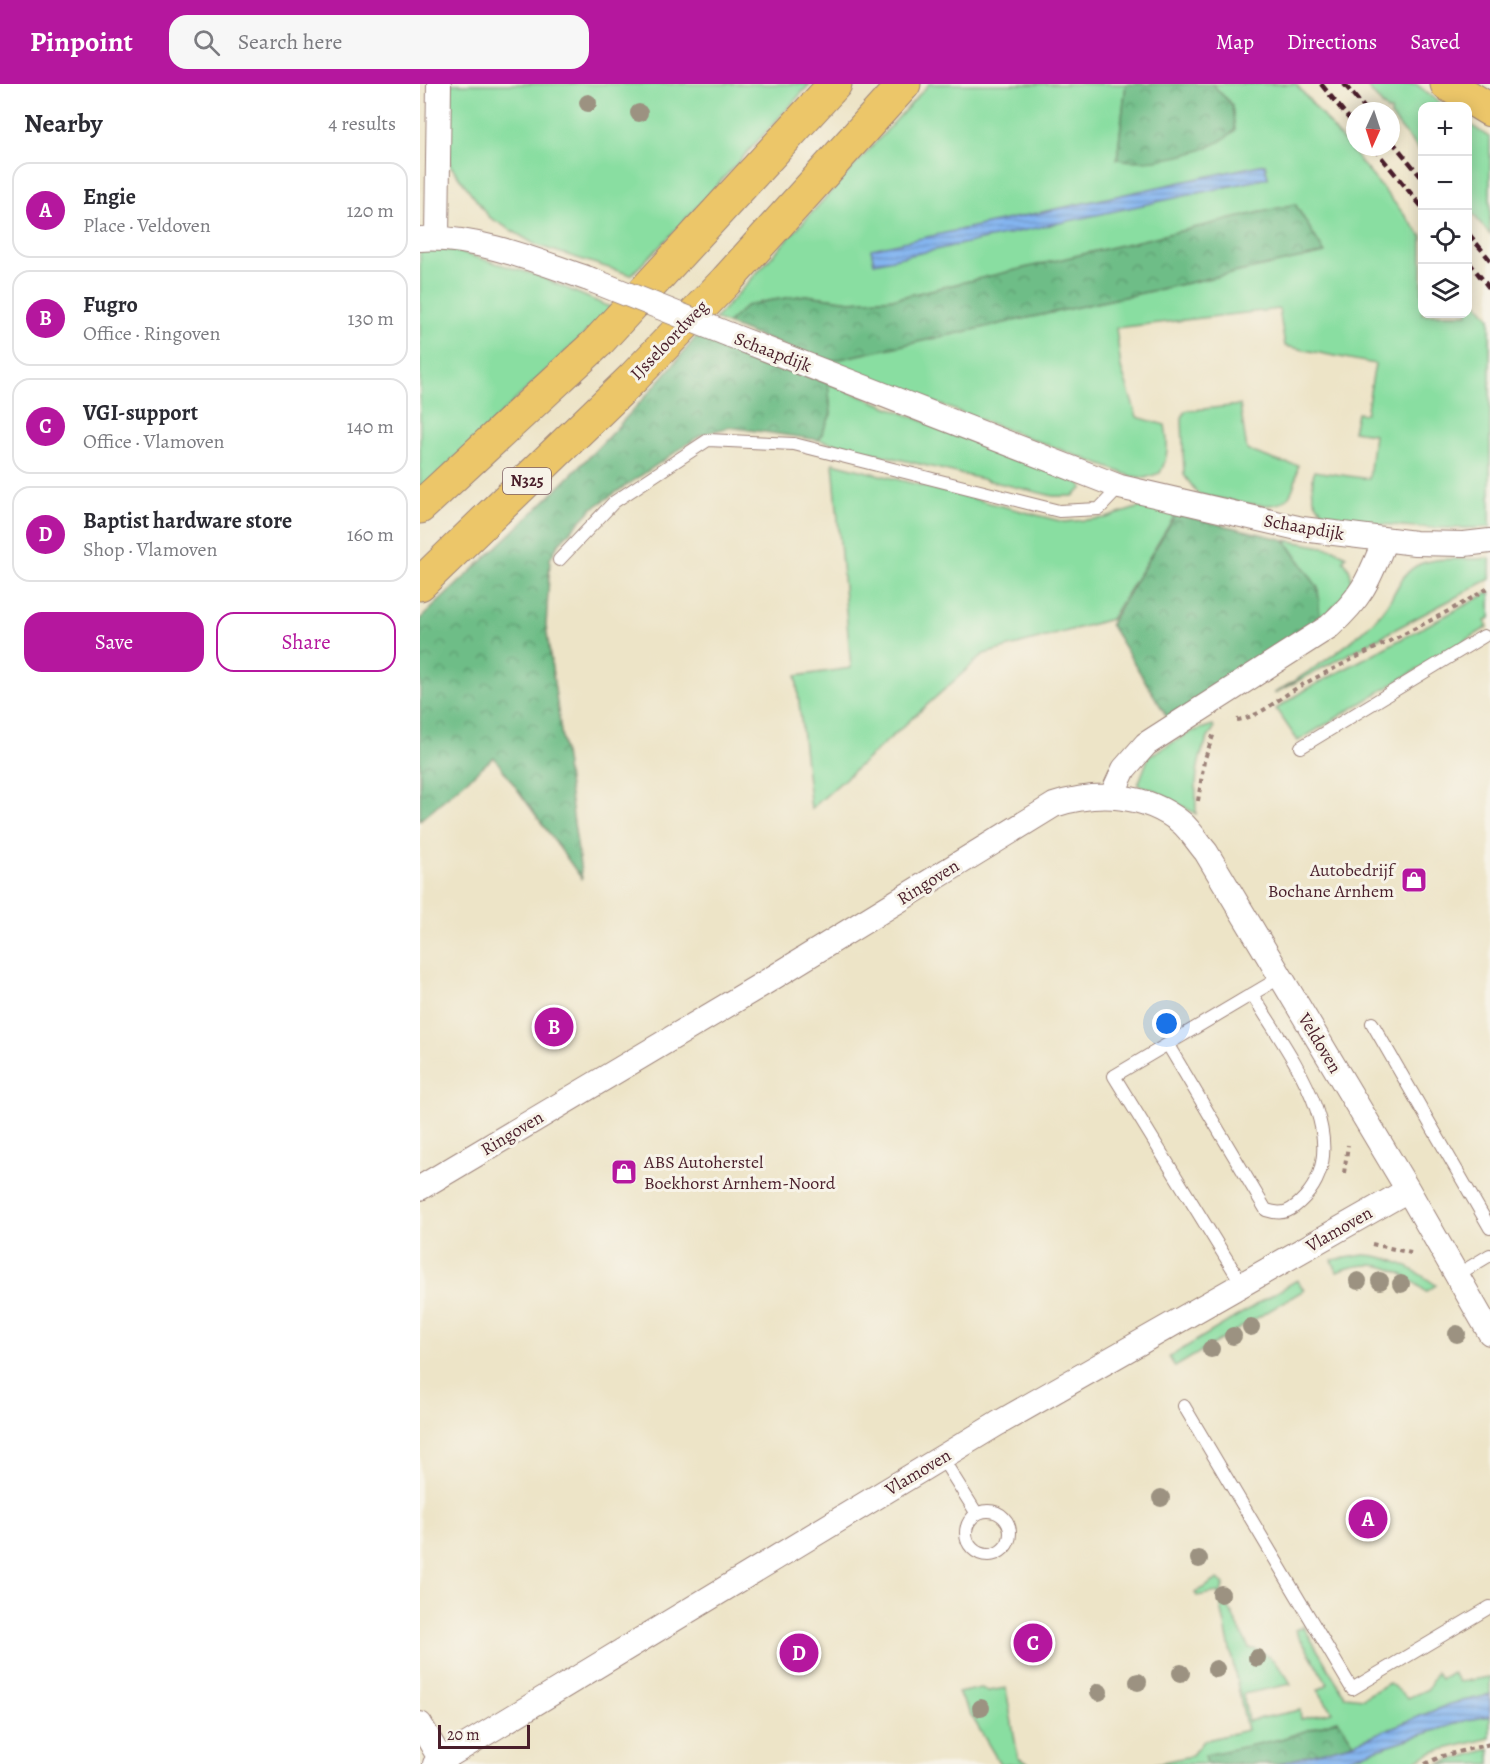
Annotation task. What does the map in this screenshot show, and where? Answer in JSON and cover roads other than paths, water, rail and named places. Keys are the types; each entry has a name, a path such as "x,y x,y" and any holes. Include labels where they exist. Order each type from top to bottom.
{"main road":[{"path":"420,507 597,343 835,84"},
{"name":"IJsseloordweg","path":"420,584 633,378 726,281 904,84"},
{"path":"1446,84 1490,110"}],"street":[{"path":"428,238 439,84"},
{"name":"Schaapdijk","path":"428,238 521,255 590,279 1120,487 1302,529 1385,540 1464,544 1490,541"},
{"path":"1112,795 1124,769 1146,744 1330,626 1355,603 1366,585 1385,540"},
{"name":"Veldoven","path":"1112,795 1131,797 1183,824 1206,852 1408,1190 1490,1333"},
{"name":"Ringoven","path":"420,1188 756,988 1054,805 1077,797 1112,795"},
{"name":"Vlamoven","path":"438,1762 942,1458 1408,1190"},
{"path":"420,1724 438,1762"}],"lane":[{"path":"559,560 614,502 708,440 794,444 1059,511 1099,509 1120,487"},
{"path":"1301,747 1484,636"},
{"path":"1242,1284 1114,1076 1281,977"},
{"path":"1168,1045 1266,1210 1279,1214 1286,1213 1310,1191 1320,1168 1324,1145 1315,1099 1252,994"},
{"path":"1372,1023 1490,1228"},
{"path":"1457,1275 1490,1255"},
{"path":"1184,1407 1352,1689 1490,1606"},
{"path":"942,1458 977,1514"}],"water":[{"path":"1265,164 1268,178 874,263 871,249"},
{"path":"1490,1695 1490,1716 1467,1720 1331,1764 1277,1764 1354,1743 1450,1704"}],"railway":[{"path":"1321,84 1346,115"},
{"path":"1344,84 1359,102"},
{"path":"1400,151 1418,173"},
{"path":"1380,156 1418,202"},
{"path":"1472,238 1490,260"},
{"path":"1470,264 1490,289"}],"place":[{"name":"Autobedrijf Bochane Arnhem","path":"1414,880"},
{"name":"Fugro","path":"554,1027"},
{"name":"ABS Autoherstel Boekhorst Arnhem-Noord","path":"624,1172"},
{"name":"Engie","path":"1368,1519"},
{"name":"VGI-support","path":"1033,1643"},
{"name":"Baptist hardware store","path":"799,1653"}]}
